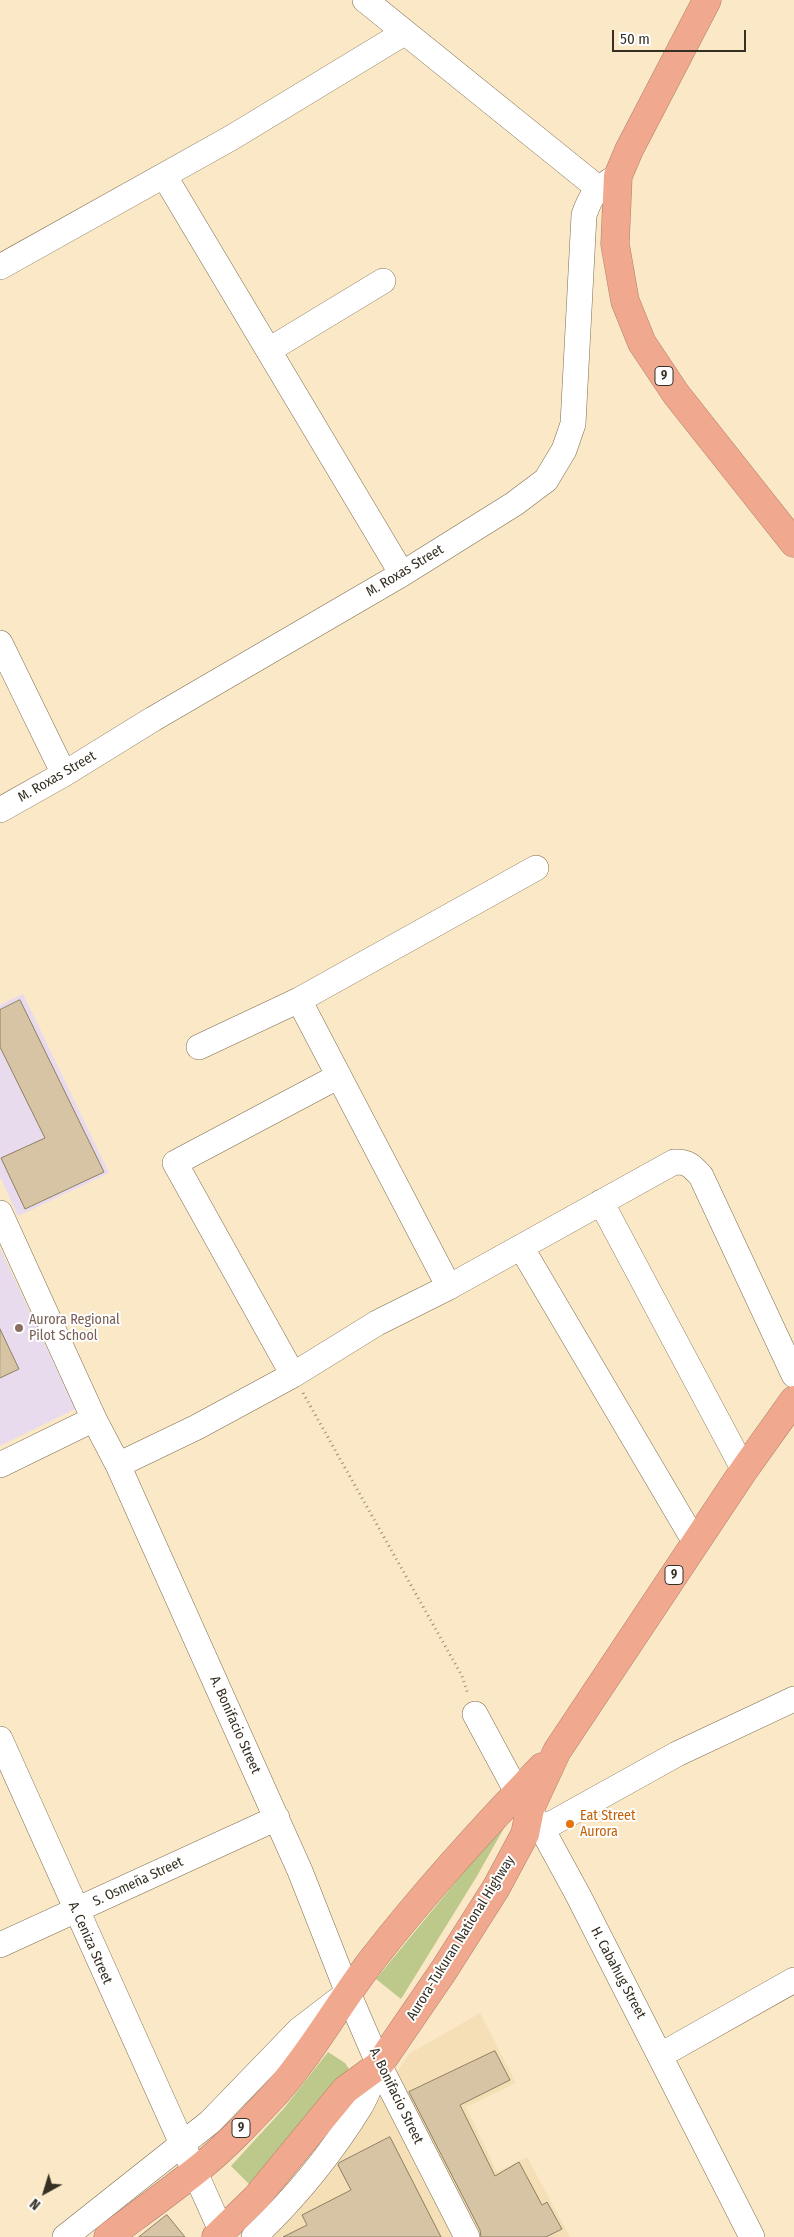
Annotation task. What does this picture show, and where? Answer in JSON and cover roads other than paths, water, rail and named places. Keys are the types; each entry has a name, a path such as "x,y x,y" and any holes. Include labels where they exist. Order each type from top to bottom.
{"highway":[{"name":"9","path":"707,0 629,150 608,182 614,244 625,301 642,343 681,401 794,543"},
{"name":"Aurora-Tukuran National Highway","path":"220,2236 279,2171 345,2090 379,2065 444,1970 496,1888 524,1834 530,1810 557,1751 695,1542 794,1400"},
{"name":"Aurora-Tukuran National Highway","path":"108,2237 194,2172 228,2142 277,2091 315,2044 348,1992 429,1890 495,1815 530,1810"}],"street":[{"path":"365,0 404,32 608,182"},
{"path":"0,268 165,176 404,32"},
{"path":"165,176 402,574"},
{"name":"M. Roxas Street","path":"0,810 402,574 514,504 546,480 564,450 573,424 584,215 590,197 608,182"},
{"path":"269,350 383,281"},
{"path":"0,643 64,774"},
{"path":"199,1047 299,1000 536,868"},
{"path":"299,1000 449,1287"},
{"path":"293,1375 175,1163 339,1076"},
{"path":"118,1465 197,1427 293,1375 377,1324 449,1287 674,1162 684,1162 693,1167 701,1176 794,1375"},
{"path":"601,1202 744,1470"},
{"name":"A. Bonifacio Street","path":"0,1213 94,1419 118,1465 277,1818 379,2065 468,2237"},
{"path":"521,1247 695,1542"},
{"path":"0,1465 94,1419"},
{"path":"530,1810 677,1754 794,1699"},
{"name":"H. Cabahug Street","path":"475,1714 530,1810 661,2055 752,2237"},
{"name":"A. Ceniza Street","path":"0,1739 194,2172 220,2236"},
{"name":"S. Osmeña Street","path":"0,1945 277,1818"},
{"path":"661,2055 794,1980"},
{"name":"Aurora-Tukuran National Highway","path":"65,2237 210,2122 299,2030 348,1992"},
{"name":"Aurora-Tukuran National Highway","path":"254,2237 272,2220 318,2167 361,2105 379,2065"}],"place":[{"name":"Aurora Regional Pilot School","path":"19,1328"},
{"name":"Eat Street Aurora","path":"570,1824"}]}
